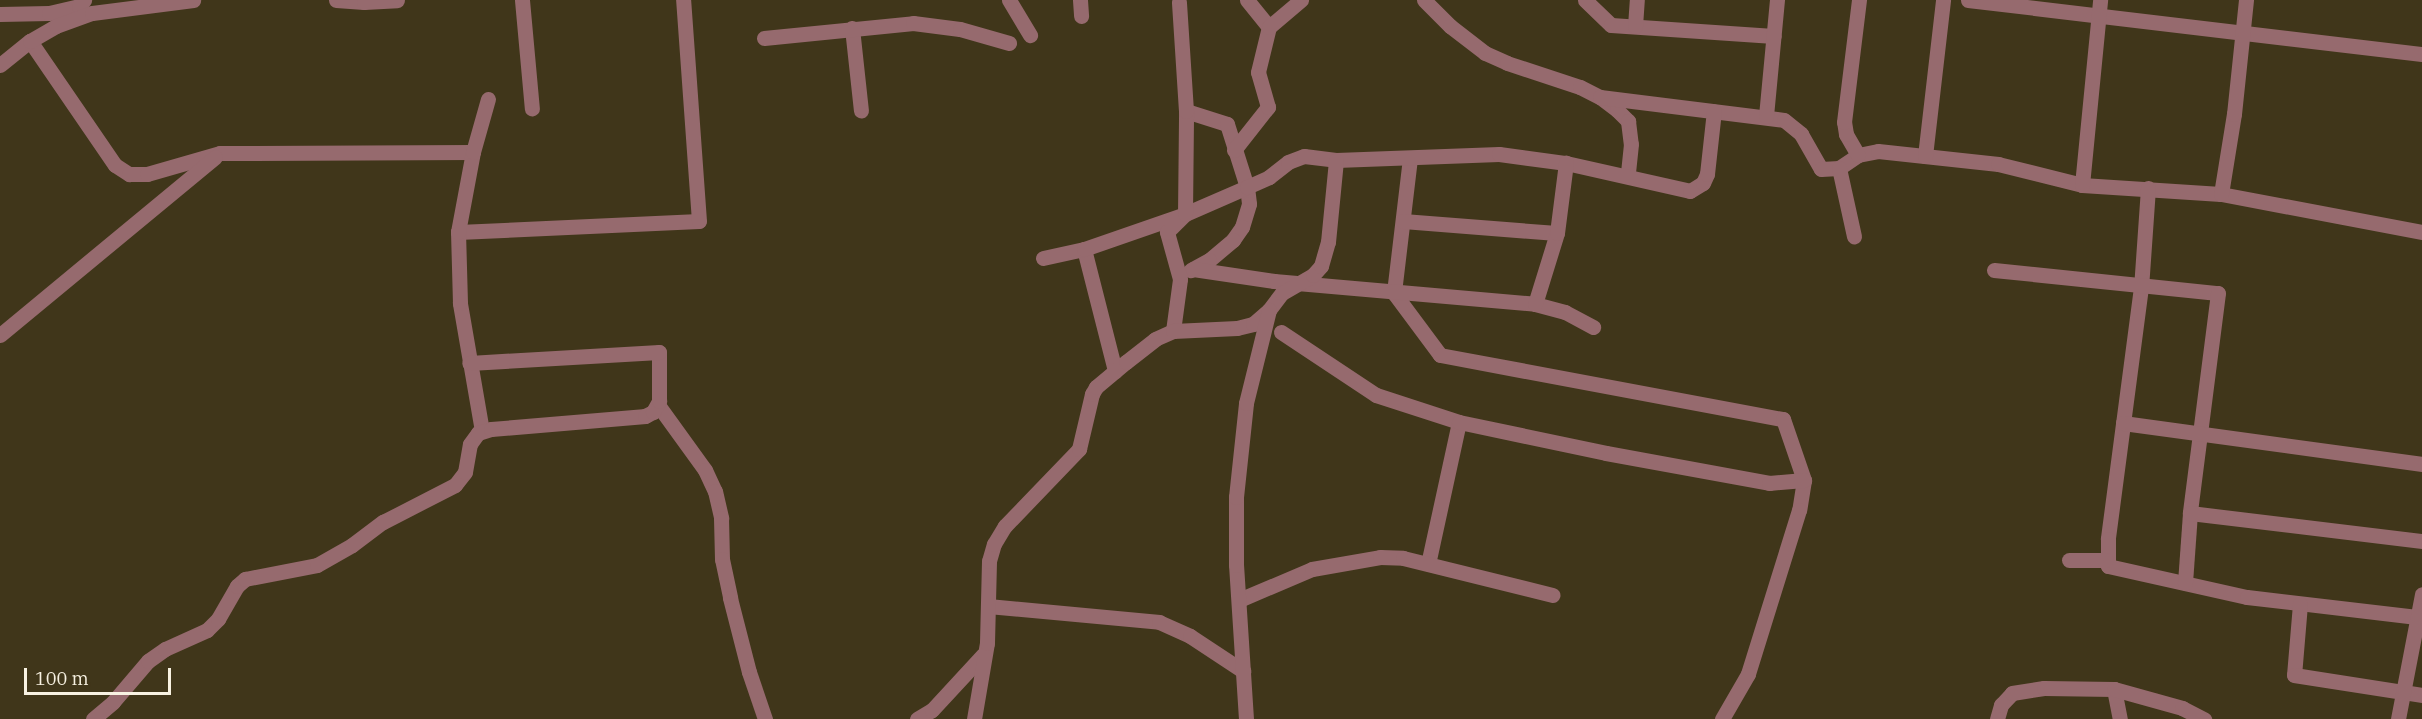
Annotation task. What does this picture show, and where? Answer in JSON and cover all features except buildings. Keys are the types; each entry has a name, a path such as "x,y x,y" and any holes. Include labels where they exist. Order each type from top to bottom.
{"street":[{"path":"0,14 49,13 79,6 84,0"},
{"path":"0,64 30,41 56,26 92,13 193,0"},
{"path":"336,0 364,2 397,0"},
{"path":"522,0 532,109"},
{"path":"458,232 699,221 683,0"},
{"path":"1009,0 1030,35"},
{"path":"1247,0 1269,27"},
{"path":"1234,150 1268,107 1258,72 1269,27 1301,0"},
{"path":"1424,0 1450,26 1485,53 1600,97 1784,120 1793,125 1821,169 1839,168 1858,155 1878,151 1998,164 2082,184 2221,194 2422,232"},
{"path":"1585,0 1611,25 1774,36"},
{"path":"1635,26 1637,0"},
{"path":"1766,116 1777,0"},
{"path":"1858,155 1846,134 1844,122 1859,0"},
{"path":"1925,156 1943,0"},
{"path":"1968,0 2422,54"},
{"path":"2082,184 2100,0"},
{"path":"2221,194 2234,114 2246,0"},
{"path":"1173,331 1186,272 1167,232 1185,214 1186,111 1179,2"},
{"path":"764,38 852,27 913,23 936,25 1009,44"},
{"path":"852,27 861,111"},
{"path":"30,41 115,165 129,174 147,174 220,153 473,152"},
{"path":"1600,97 1628,122 1632,144 1628,175"},
{"path":"482,431 460,303 458,232 473,152 488,99"},
{"path":"1186,111 1227,123 1247,187 1249,204 1242,227 1222,251 1186,272"},
{"path":"1043,258 1084,249 1185,214 1247,187 1288,162 1304,156 1336,160 1499,154 1566,163 1628,175 1685,191 1699,187 1707,174 1714,111"},
{"path":"0,335 220,153"},
{"path":"1410,158 1394,293 1440,355 1783,419 1804,480 1798,510 1748,674 1722,719"},
{"path":"974,719 983,655 987,643 989,561 994,544 1019,510 1079,449 1084,436 1092,394 1115,371 1155,339 1173,331 1246,327 1269,310 1282,293 1313,275 1326,255 1336,160"},
{"path":"1534,304 1557,233 1566,163"},
{"path":"1839,168 1854,236"},
{"path":"2148,188 2141,287 2122,423 2106,560 2108,566 2247,597 2300,604 2420,605 2405,693 2398,719"},
{"path":"1402,220 1557,233"},
{"path":"1084,249 1115,371"},
{"path":"1994,270 2141,287 2218,293 2190,513 2185,583"},
{"path":"1186,272 1302,281 1394,293 1534,304 1565,312 1593,327"},
{"path":"1246,719 1236,565 1236,497 1240,440 1251,373 1269,310"},
{"path":"1281,332 1376,395 1459,422 1606,453 1769,483 1804,480"},
{"path":"93,719 112,702 148,661 165,649 207,630 218,619 237,586 245,579 300,570 331,559 383,522 455,485 465,472 472,440 482,431 645,416 653,412 658,405 659,352 469,363"},
{"path":"658,405 705,470 715,491 721,518 722,559 730,598 746,661 765,719"},
{"path":"1428,564 1459,422"},
{"path":"2122,423 2422,464"},
{"path":"2190,513 2422,541"},
{"path":"1239,600 1285,578 1350,560 1380,557 1428,564 1552,595"},
{"path":"2069,560 2106,560"},
{"path":"2300,604 2294,675 2422,695"},
{"path":"988,606 1159,622 1190,636 1243,671"},
{"path":"916,719 939,703 983,655"},
{"path":"1997,719 2005,699 2012,693 2030,688 2114,689 2182,708 2204,719"},
{"path":"2114,689 2120,719"}]}
